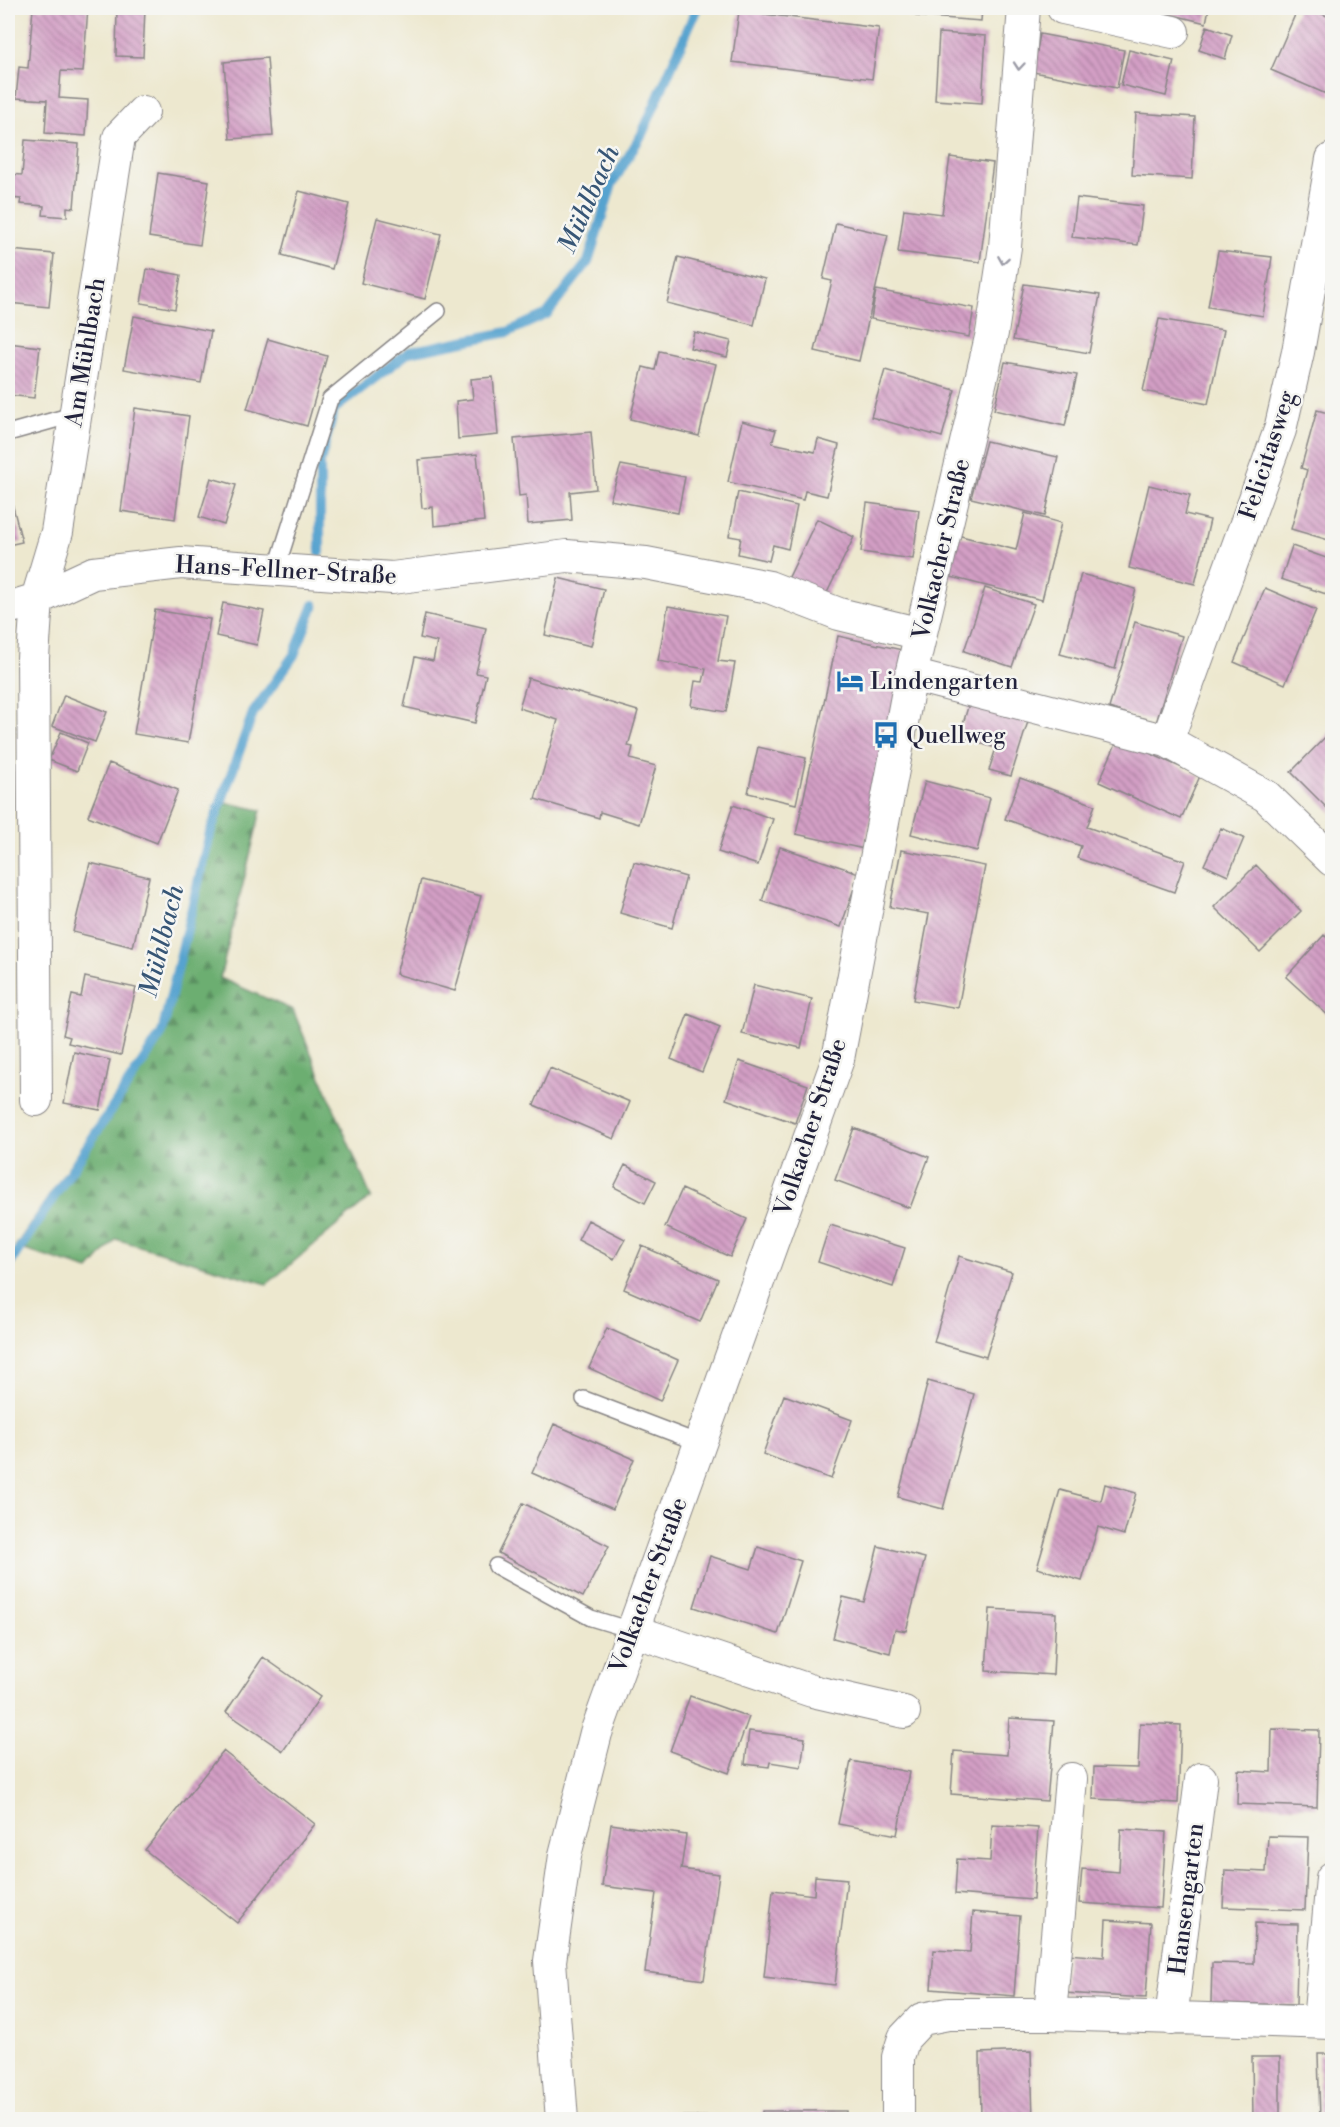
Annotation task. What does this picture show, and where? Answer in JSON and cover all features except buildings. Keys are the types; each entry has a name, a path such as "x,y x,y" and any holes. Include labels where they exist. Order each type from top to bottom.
{"street":[{"name":"Volkacher Straße","path":"562,2120 550,1961 565,1855 596,1733 631,1630 838,1059 911,675 993,322 1005,247 1024,8"},
{"path":"1063,8 1173,32"},
{"name":"Am Mühlbach","path":"36,1100 33,658 22,604 57,532 119,137 144,112"},
{"name":"Felicitasweg","path":"1167,741 1280,430 1298,352 1332,159"},
{"name":"Hans-Fellner-Straße","path":"22,604 93,573 181,563 392,578 567,556 646,563 769,587 839,614 921,634"},
{"path":"911,675 1167,741 1266,796 1332,860"},
{"path":"631,1630 812,1691 904,1712"},
{"path":"1050,2014 1071,1779"},
{"name":"Hansengarten","path":"1171,2019 1201,1779"},
{"path":"898,2120 898,2057 904,2038 922,2019 948,2014 1050,2014 1326,2023 1332,1878"}],"lane":[{"path":"276,570 330,399 438,311"},
{"path":"8,433 76,414"},
{"path":"584,1399 699,1443"},
{"path":"496,1566 591,1618 631,1630"}],"green space":[{"path":"219,801 261,810 220,978 293,1010 371,1197 267,1284 116,1239 89,1270 15,1247 159,1032"}],"waterway":[{"name":"Mühlbach","path":"320,552 320,462 334,409 409,352 508,332 547,314 588,262 612,184 642,134 697,8"},
{"name":"Mühlbach","path":"8,1266 162,1033 210,833 253,713 294,655 314,605"}],"place":[{"name":"Lindengarten","path":"850,681"},
{"name":"Quellweg","path":"886,735"}]}
